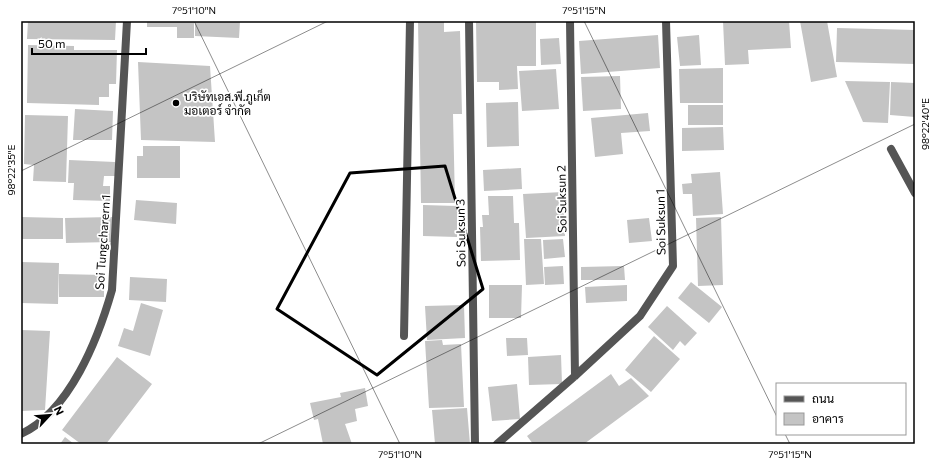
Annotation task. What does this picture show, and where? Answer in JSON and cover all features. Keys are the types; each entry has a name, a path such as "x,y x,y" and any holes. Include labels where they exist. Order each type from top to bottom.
{"street":[{"name":"Soi Tungcharern 1","path":"21,434 30,430 54,410 67,393 94,343 112,290 127,21"},
{"path":"404,336 410,21"},
{"name":"Soi Suksun 3","path":"469,21 475,444"},
{"name":"Soi Suksun 2","path":"570,21 575,376"},
{"name":"Soi Suksun 1","path":"497,444 575,376 640,316 673,266 666,21"},
{"path":"891,149 915,193"}],"highlighted area":[{"path":"445,166 483,289 377,375 277,309 350,173"}],"building":[{"path":"28,21 116,21 115,40 27,39"},
{"path":"147,21 194,21 194,38 177,38 177,27 147,27"},
{"path":"195,21 240,21 239,38 195,36"},
{"path":"418,21 444,21 444,32 460,31 462,114 453,114 455,203 421,203"},
{"path":"476,21 536,21 536,66 517,66 518,89 499,90 499,82 477,82"},
{"path":"723,21 789,21 791,48 748,50 749,64 725,65"},
{"path":"800,21 827,21 837,77 811,82"},
{"path":"837,28 915,30 915,64 836,62"},
{"path":"658,35 660,68 581,74 579,41"},
{"path":"699,35 701,65 680,66 677,37"},
{"path":"559,38 561,64 541,65 540,39"},
{"path":"28,45 74,46 74,50 117,50 116,84 109,84 109,97 99,97 99,105 27,103"},
{"name":"บริษัทเอส.พี.ภูเก็ต มอเตอร์ จำกัด","path":"138,62 210,66 215,142 141,140"},
{"path":"723,68 723,103 680,103 679,69"},
{"path":"556,69 559,109 522,111 519,71"},
{"path":"620,76 621,109 583,111 581,77"},
{"path":"845,81 890,82 888,123 863,122"},
{"path":"891,82 915,83 915,117 890,115"},
{"path":"518,102 519,146 487,147 486,103"},
{"path":"688,105 723,105 723,125 688,125"},
{"path":"75,109 113,111 112,140 73,140"},
{"path":"648,113 650,131 621,133 623,154 595,157 591,118"},
{"path":"25,115 68,116 66,182 33,181 34,165 24,164"},
{"path":"723,127 724,150 682,151 682,128"},
{"path":"143,146 180,146 180,178 137,178 137,156 143,156"},
{"path":"69,160 115,162 115,176 104,176 103,186 110,186 110,201 73,200 74,183 68,183"},
{"path":"521,168 522,189 484,191 483,170"},
{"path":"720,172 723,214 693,216 692,194 683,194 682,184 692,183 691,174"},
{"path":"563,192 565,236 526,238 523,194"},
{"path":"488,196 513,196 514,223 519,223 520,260 481,261 480,227 483,227 482,215 489,215"},
{"path":"136,200 177,203 176,224 134,220"},
{"path":"423,205 457,206 457,237 423,236"},
{"path":"21,217 63,218 63,239 21,239"},
{"path":"112,217 112,242 66,243 65,218"},
{"path":"721,217 723,285 698,286 696,218"},
{"path":"649,218 652,241 629,243 627,220"},
{"path":"524,239 541,239 544,284 526,285"},
{"path":"563,239 565,257 544,259 543,240"},
{"path":"21,262 59,263 58,304 21,303"},
{"path":"563,266 564,284 545,285 544,267"},
{"path":"624,266 625,280 581,280 581,267"},
{"path":"59,274 104,275 104,297 59,297"},
{"path":"130,277 167,279 166,302 129,300"},
{"path":"691,282 722,307 709,323 678,298"},
{"path":"489,285 522,285 521,318 489,318"},
{"path":"627,285 627,301 586,303 585,287"},
{"path":"141,303 163,310 150,356 118,346 124,328 133,331"},
{"path":"464,305 465,338 427,340 425,306"},
{"path":"667,306 697,333 685,346 680,341 673,350 648,327"},
{"path":"21,330 50,331 45,410 21,411"},
{"path":"654,336 680,359 651,392 625,370"},
{"path":"506,338 527,338 528,355 507,356"},
{"path":"442,340 443,345 461,344 464,407 429,408 425,341"},
{"path":"561,355 562,384 529,385 528,357"},
{"path":"117,357 152,384 106,444 81,444 62,430"},
{"path":"611,374 619,386 631,378 649,396 584,444 533,444 527,436"},
{"path":"517,384 520,419 492,421 488,387"},
{"path":"365,388 368,406 355,409 357,421 345,424 352,444 323,444 318,419 314,420 310,403 341,397 340,393"},
{"path":"467,408 470,444 435,444 432,410"},
{"path":"65,437 74,444 60,444"}],"place":[{"name":"บริษัทเอส.พี.ภูเก็ต มอเตอร์ จำกัด","path":"176,103"}]}
